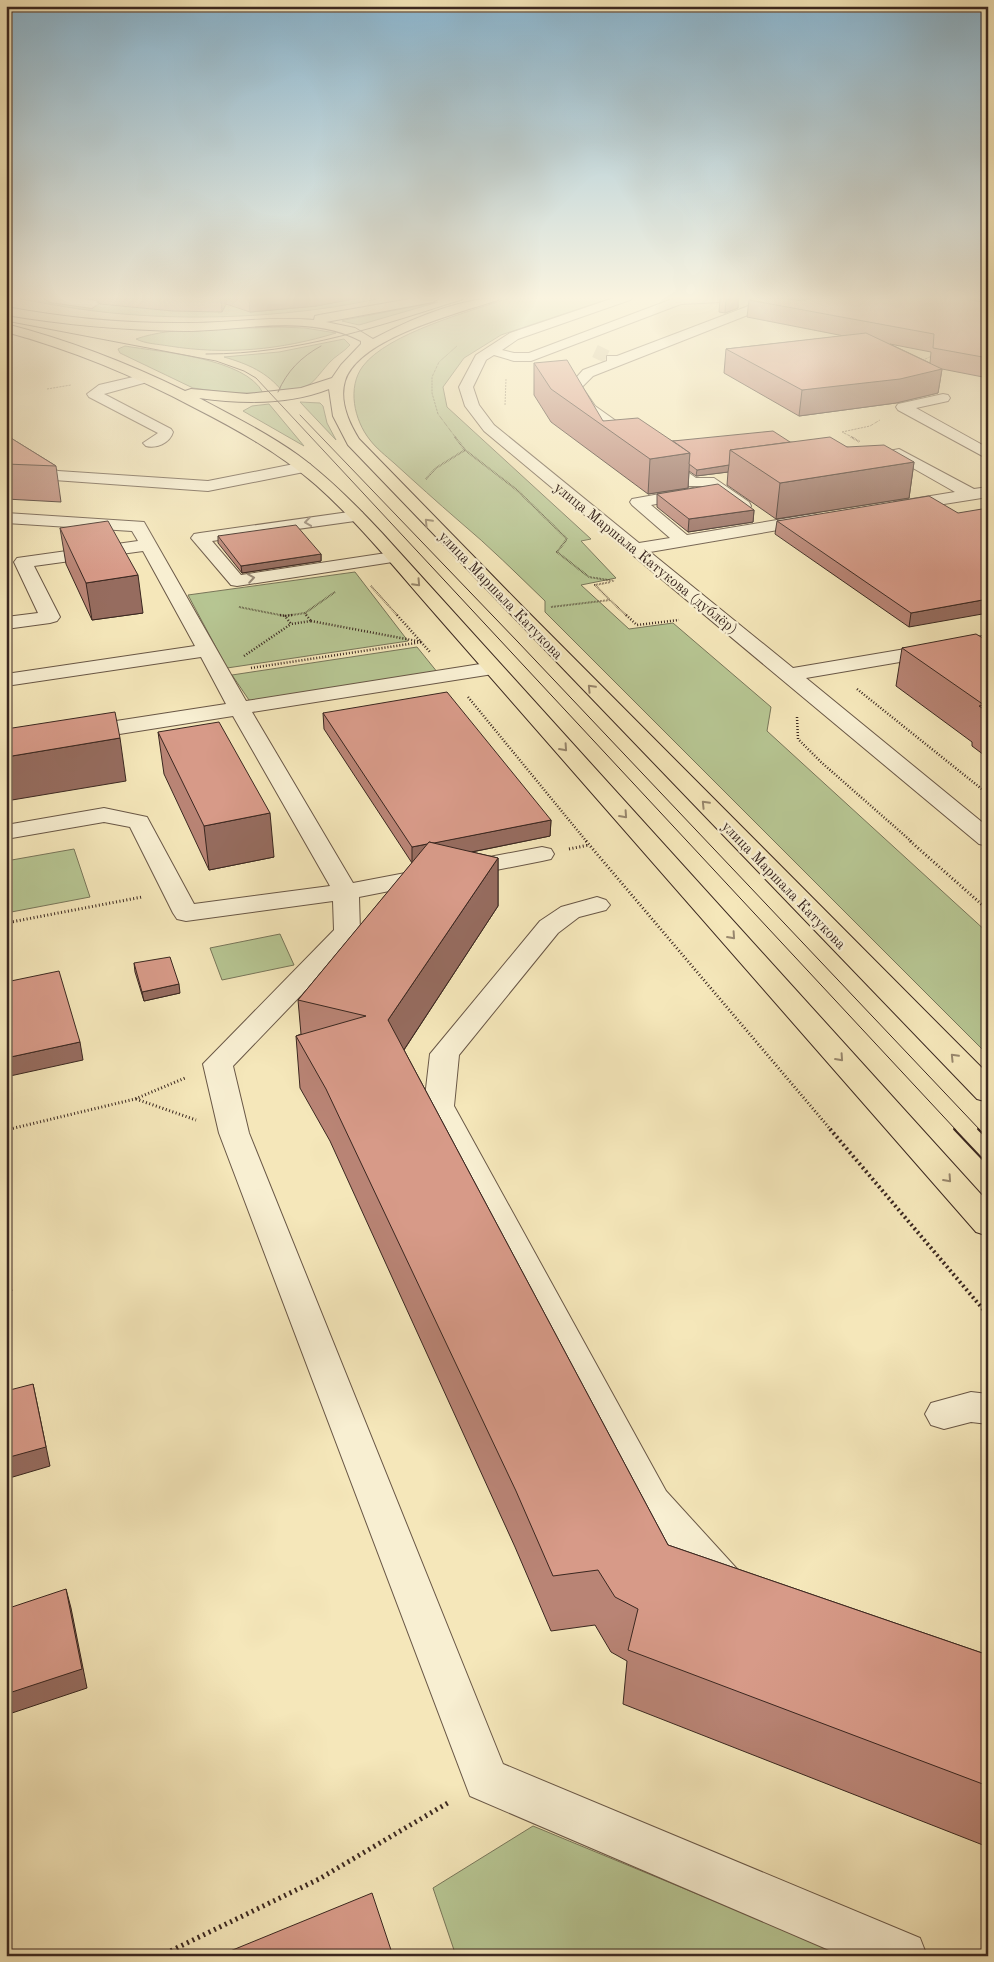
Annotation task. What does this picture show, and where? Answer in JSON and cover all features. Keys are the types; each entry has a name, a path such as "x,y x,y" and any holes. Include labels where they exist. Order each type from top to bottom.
{"main road":[{"path":"173,390 245,427 304,467 356,516 988,1224"},
{"path":"179,390 217,396 274,397 304,393 313,390"},
{"name":"улица Маршала Катукова","path":"337,390 338,412 342,424 353,442 372,464 988,1092"}],"street":[{"path":"101,390 94,394 166,432 165,436 160,440 151,443"},
{"name":"улица Маршала Катукова (дублёр)","path":"467,390 472,406 489,428 988,839"},
{"path":"577,390 590,409 693,483 718,483 772,526"},
{"path":"943,398 903,406 988,454"},
{"path":"6,446 54,475 208,486 304,467"},
{"path":"864,459 899,454 980,493"},
{"path":"684,540 638,502 718,483"},
{"path":"886,508 980,493"},
{"path":"356,516 200,538 236,580 393,557"},
{"path":"635,549 829,517"},
{"path":"6,518 138,526 239,708 346,892 347,932 218,1064 234,1133 486,1780 902,1956"},
{"path":"6,624 50,617 15,563 148,544"},
{"path":"789,675 988,641"},
{"path":"6,680 207,650"},
{"path":"6,745 493,668"},
{"path":"6,832 104,815 139,822 186,913 346,892 542,854"},
{"path":"597,905 570,912 549,927 445,1054 439,1106 652,1503 730,1592 749,1598"},
{"path":"944,1414 963,1408 988,1409"}],"path":[{"path":"424,481 436,468 465,450"},
{"path":"614,581 596,585 637,625 661,622"},
{"path":"546,608 610,600"},
{"path":"220,673 291,624 311,620 305,613 285,616 291,624"},
{"path":"410,629 589,845 988,1315"},
{"path":"797,717 798,739 988,910"},
{"path":"6,922 174,890"},
{"path":"6,1130 135,1099 218,1064"},
{"path":"135,1099 234,1133"},
{"path":"160,1956 318,1879 486,1780"}],"green space":[{"path":"205,390 260,390 263,393 230,393"},
{"path":"281,390 294,390 283,392"},
{"path":"354,390 444,390 447,407 591,539 581,541 616,578 581,585 629,629 673,623 771,707 767,731 988,933 988,1055 545,612 545,601 503,560 378,449 364,432 360,423 354,403"},
{"path":"300,402 320,403 323,406 327,423 336,440"},
{"path":"269,404 304,446 243,411 252,406"},
{"path":"355,572 408,641 227,668 188,595"},
{"path":"417,647 438,673 255,702 249,700 232,675"},
{"path":"74,849 90,897 6,913 6,861"},
{"path":"280,934 294,965 222,980 210,948"},
{"path":"533,1826 847,1956 456,1956 433,1888"}],"building":[{"path":"552,390 584,390 603,421 638,418 690,453 650,459"},
{"path":"773,431 790,442 730,450 729,465 697,470 689,464 690,453 673,441"},
{"path":"6,435 56,466 6,464"},
{"path":"830,437 847,447 884,445 914,462 780,483 730,450"},
{"path":"718,484 754,510 689,519 657,494"},
{"path":"929,496 958,513 988,508 988,599 911,613 777,521"},
{"path":"108,521 138,575 86,583 60,528"},
{"path":"296,525 321,554 241,566 218,536"},
{"path":"976,634 988,641 988,712 979,706 984,705 902,648"},
{"path":"447,692 551,820 434,843 429,842 412,847 323,713"},
{"path":"115,712 120,738 6,757 6,729"},
{"path":"219,722 270,813 204,826 158,732"},
{"path":"429,842 498,858 388,1020 668,1545 988,1655 988,1786 628,1650 638,1609 615,1597 598,1570 553,1576 516,1491 326,1089 296,1036 366,1016 298,1000"},
{"path":"170,957 179,984 142,992 134,963"},
{"path":"59,971 80,1042 6,1058 6,982"},
{"path":"33,1384 46,1447 6,1458 6,1391"},
{"path":"66,1589 82,1669 6,1694 6,1609"},
{"path":"372,1893 393,1956 218,1956"}],"tram line":[{"path":"267,390 956,1130"},
{"path":"300,415 518,642 980,1130"},
{"path":"954,1129 988,1165"},
{"path":"978,1129 988,1139"}]}
